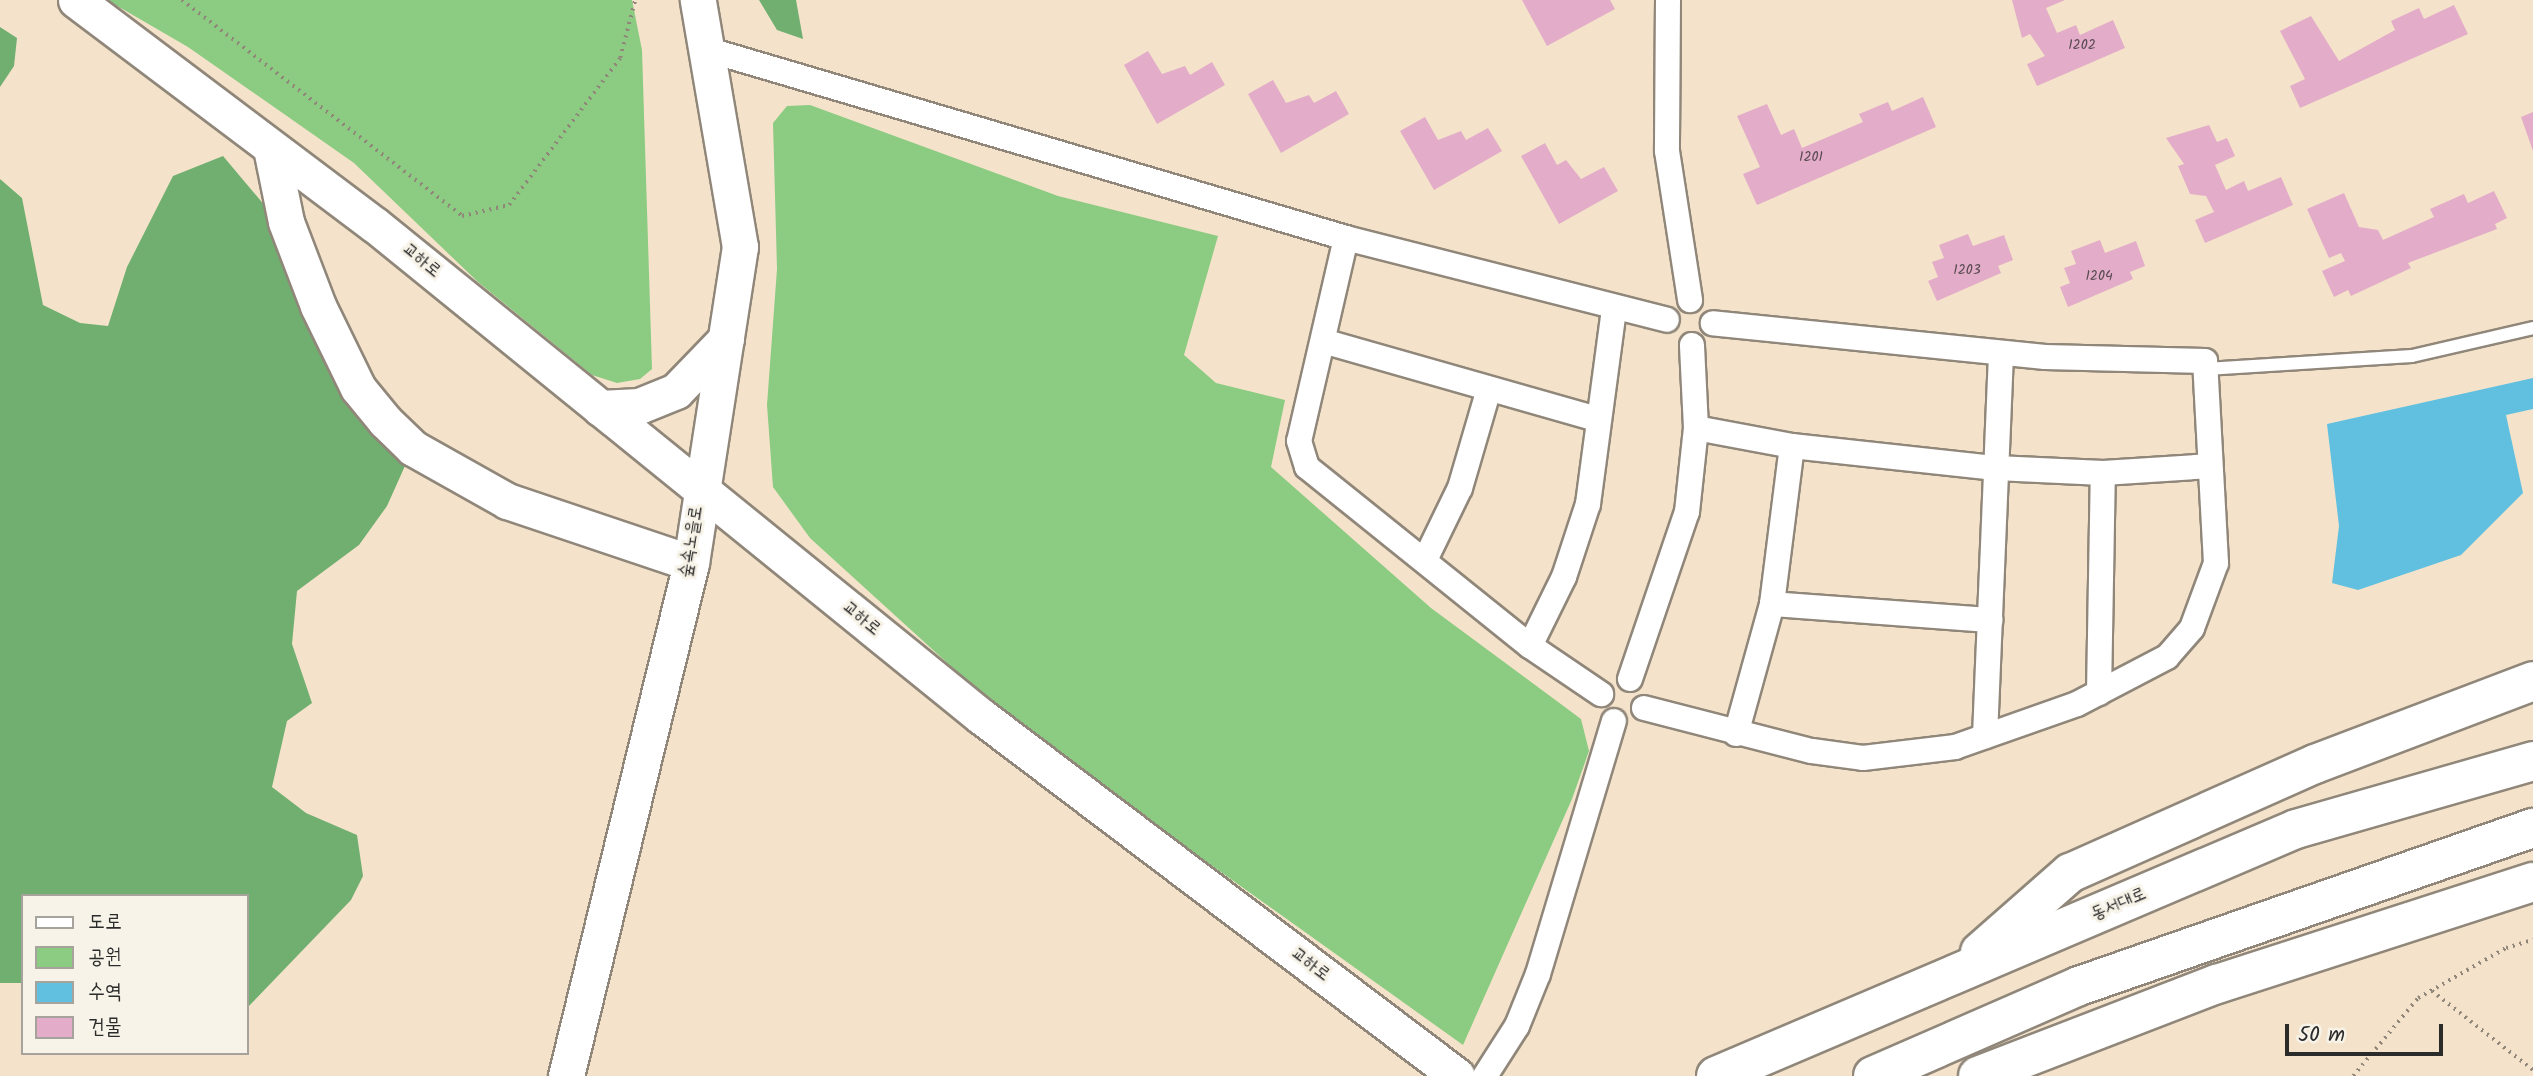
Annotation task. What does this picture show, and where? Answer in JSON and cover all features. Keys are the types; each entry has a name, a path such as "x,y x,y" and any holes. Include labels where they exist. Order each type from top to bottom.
{"highway":[{"path":"1956,974 2070,873 2315,764 2533,681"},
{"name":"동서대로","path":"1716,1076 2296,830 2533,761"},
{"path":"1873,1076 2079,986 2533,828"},
{"path":"1978,1076 2217,984 2533,882"},
{"path":"2374,934 2533,900"}],"street":[{"name":"교하로","path":"76,0 272,152 375,225 982,717 1457,1076"},
{"name":"숲속노을로","path":"566,1076 691,562 700,490 740,247 709,50 698,0"},
{"path":"1668,0 1667,151 1690,300"},
{"path":"709,50 1346,239 1614,310 1667,320"},
{"path":"272,152 286,222 318,306 358,388 385,421 413,448 508,501 691,562"},
{"path":"1346,239 1300,441 1307,467 1530,646 1601,694"},
{"path":"1690,300 1708,308 1713,323 1707,337 1692,345 1674,340 1667,320 1673,307 1690,300"},
{"path":"1530,646 1564,577 1588,504 1597,419 1614,310"},
{"path":"1644,708 1737,734 1863,758 1911,755 1985,736 2099,693 2167,657 2192,628 2216,563 2205,361 2001,353 1713,323"},
{"path":"600,408 639,406 676,391 726,339"},
{"path":"1323,341 1597,419"},
{"path":"1630,679 1674,562 1696,428 1692,345"},
{"path":"1985,736 2001,353"},
{"path":"1425,560 1460,488 1489,389"},
{"path":"1696,428 1792,446 1996,468 2103,473 2210,466"},
{"path":"1737,734 1772,604 1792,446"},
{"path":"2099,693 2103,473"},
{"path":"1772,604 1990,620"},
{"path":"1630,679 1644,693 1644,708 1635,720 1614,721 1603,712 1601,694 1612,680 1630,679"},
{"path":"1485,1076 1517,1026 1538,974 1614,721"}],"lane":[{"path":"2206,369 2412,356 2533,328"}],"path":[{"path":"183,0 462,216 509,205 620,58 635,0"},
{"path":"2353,1076 2432,990 2506,948 2533,940"},
{"path":"2432,990 2533,1070"}],"green space":[{"path":"107,0 632,0 642,50 652,369 640,379 617,383 592,375 478,282 354,163 188,47"},
{"path":"759,0 796,0 803,39 777,30"},
{"path":"0,27 17,38 14,66 0,87"},
{"path":"810,105 1058,196 1218,236 1184,355 1216,383 1285,400 1271,467 1431,608 1581,719 1589,751 1572,799 1463,1045 1095,782 955,670 810,538 773,487 767,405 777,269 773,123 787,106"},
{"path":"223,156 271,213 413,448 387,506 359,545 297,591 292,644 312,703 287,721 272,787 306,813 357,835 363,876 351,900 248,1007 248,894 21,894 21,983 0,983 0,179 22,198 43,305 80,323 108,326 127,267 173,176"}],"water":[{"path":"2533,378 2533,409 2506,415 2523,493 2461,555 2358,590 2332,583 2339,526 2327,424"}],"building":[{"path":"1522,0 1610,0 1615,9 1547,46"},
{"path":"2012,0 2065,0 2046,8 2057,33 2076,25 2080,35 2113,20 2125,48 2037,86 2027,64 2045,56 2030,34 2022,38"},
{"path":"2454,5 2468,34 2300,108 2290,86 2305,79 2280,31 2311,16 2339,61 2395,30 2391,21 2419,8 2424,19"},
{"path":"1148,51 1162,74 1185,66 1190,75 1212,62 1225,85 1157,124 1124,65"},
{"path":"1273,80 1286,103 1309,95 1314,103 1336,91 1349,114 1281,153 1248,94"},
{"path":"1923,97 1936,127 1757,205 1743,174 1760,167 1737,116 1767,104 1781,135 1794,129 1802,148 1863,122 1859,114 1888,102 1892,111"},
{"path":"2533,112 2533,151 2521,117"},
{"path":"1425,117 1438,140 1461,131 1466,140 1488,128 1502,151 1434,190 1400,131"},
{"path":"2209,125 2217,142 2227,138 2235,156 2215,165 2226,190 2244,181 2248,191 2281,177 2293,205 2205,243 2195,220 2214,212 2206,196 2190,194 2178,166 2184,164 2166,138"},
{"path":"1545,143 1557,165 1566,160 1581,179 1604,167 1618,191 1559,224 1521,156"},
{"path":"2494,191 2507,218 2495,224 2497,229 2408,263 2411,268 2351,296 2348,290 2334,297 2322,271 2345,261 2341,253 2329,258 2307,209 2344,193 2359,227 2378,230 2383,240 2434,217 2430,209 2464,194 2468,203"},
{"path":"1968,234 1973,246 2004,235 2013,260 1998,266 2001,273 1937,301 1928,281 1938,277 1932,262 1944,258 1939,245"},
{"path":"2100,240 2105,253 2136,241 2145,266 2130,272 2133,279 2068,307 2060,287 2070,283 2064,268 2076,264 2071,251"}]}
